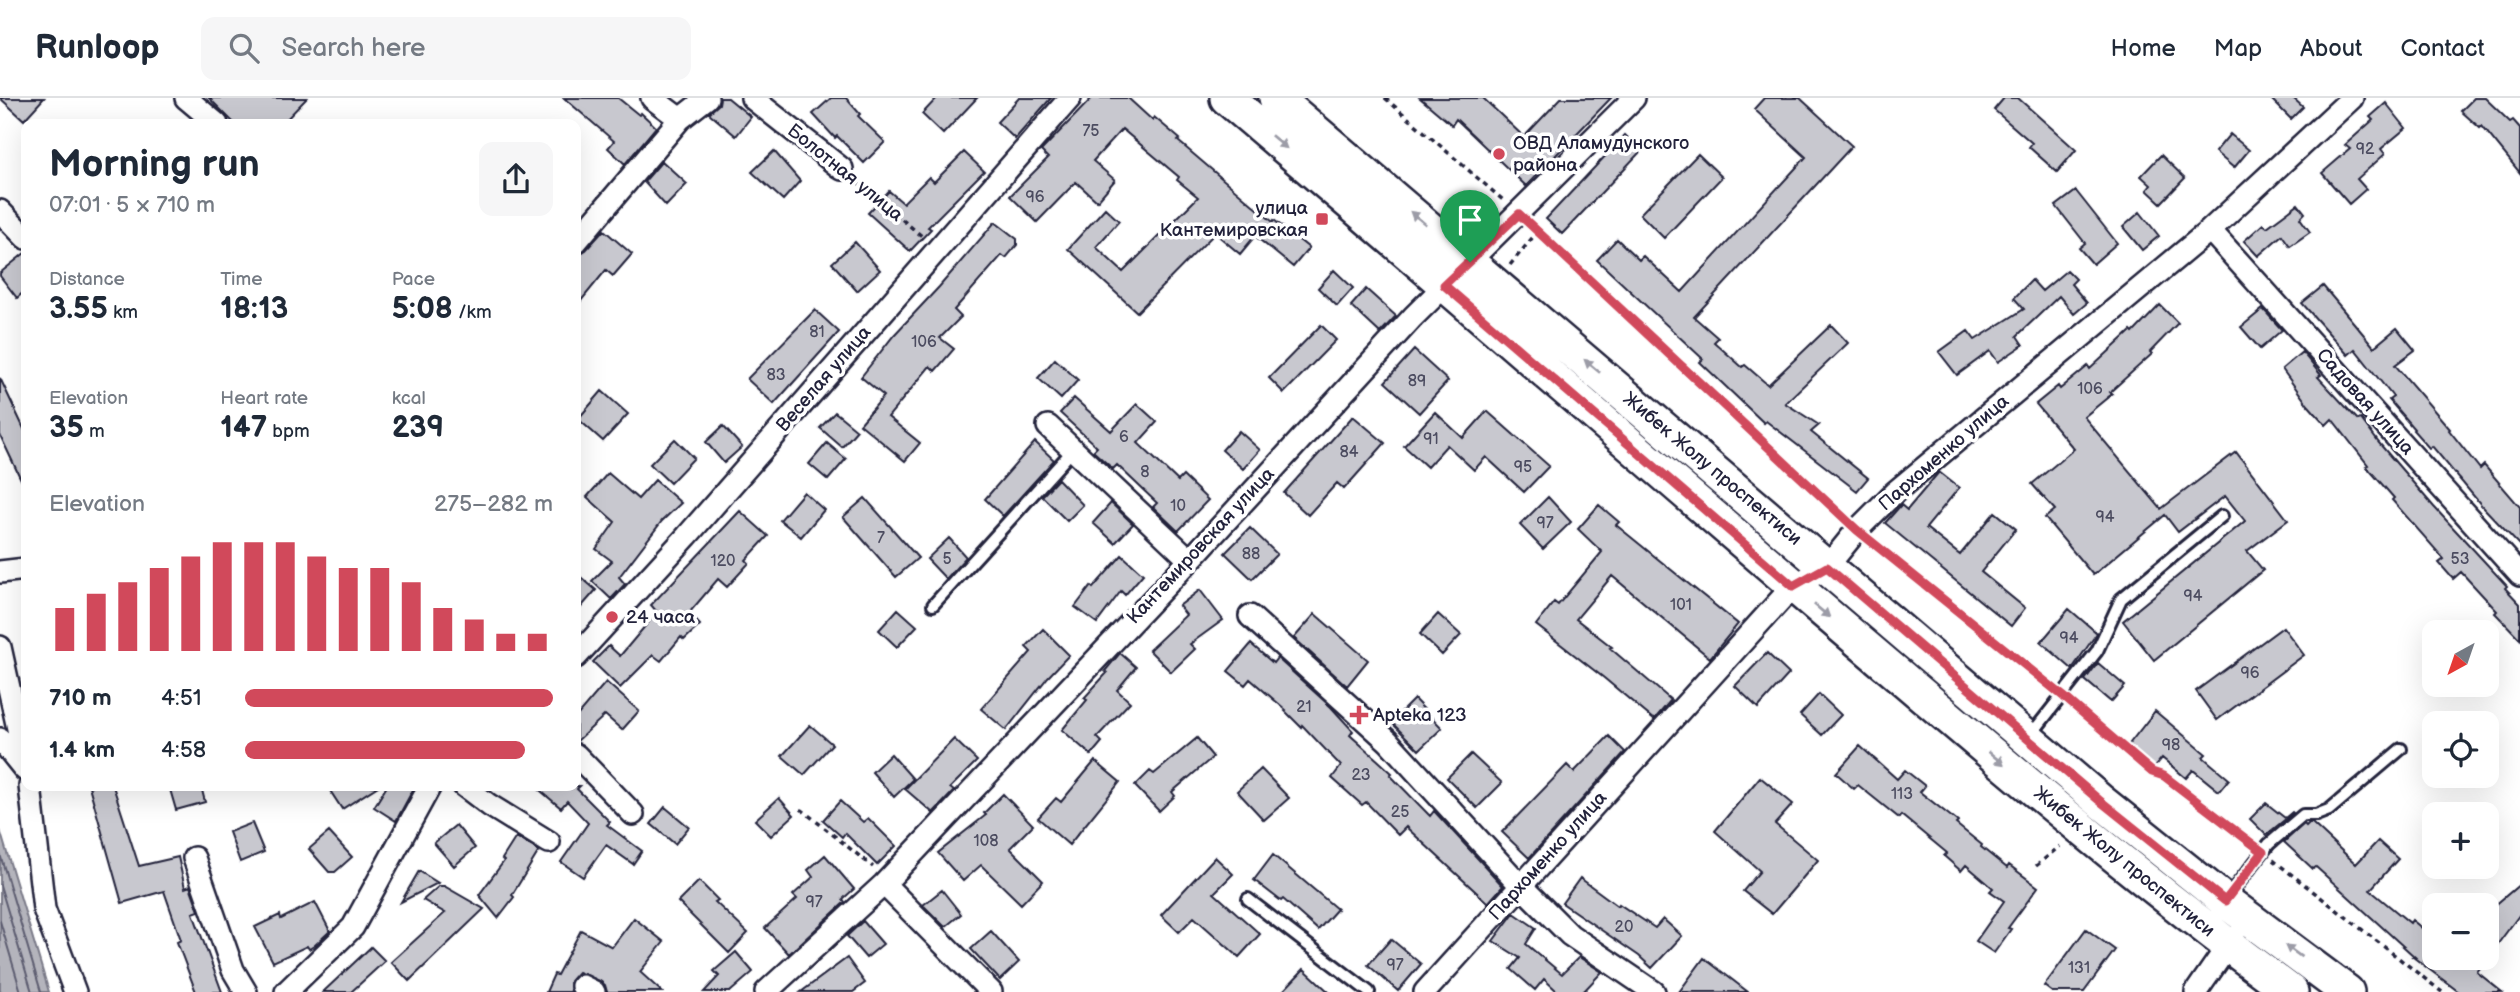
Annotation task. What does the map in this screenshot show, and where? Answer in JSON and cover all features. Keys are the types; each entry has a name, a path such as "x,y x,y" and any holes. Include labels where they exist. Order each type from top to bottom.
{"main road":[{"name":"Жибек Жолу проспектиси","path":"1227,98 1793,586 2078,827 2228,946 2291,992"},
{"name":"Жибек Жолу проспектиси","path":"1276,98 2138,832 2236,910 2347,992"}],"street":[{"path":"186,98 211,119"},
{"path":"652,98 680,119"},
{"path":"581,236 680,119 707,98"},
{"name":"Болотная улица","path":"752,98 842,169"},
{"name":"Веселая улица","path":"581,652 687,536 1070,98"},
{"name":"Кантемировская улица","path":"766,992 887,881 1444,285 1634,98"},
{"name":"Пархоменко улица","path":"1425,992 1793,586 1827,567 1857,530 1895,492 2210,230 2352,98"},
{"path":"0,211 21,234"},
{"name":"Садовая улица","path":"2210,230 2520,575"},
{"path":"1048,426 1189,560"},
{"path":"0,572 21,570"},
{"path":"1250,616 1388,741 1521,886 1570,935 1654,992"},
{"path":"0,647 21,742"},
{"path":"0,739 21,766"},
{"path":"581,760 633,814"},
{"path":"31,791 44,909 75,992"},
{"path":"286,992 353,927 427,791"},
{"path":"471,791 549,842"},
{"path":"194,858 233,970 246,992"},
{"path":"887,881 991,992"},
{"path":"2196,992 2228,946 2236,910"}],"lane":[{"path":"933,605 1073,450"},
{"path":"2028,738 2097,651 2121,599 2222,516"},
{"path":"2236,910 2263,852 2303,815 2316,815 2329,810 2401,750"},
{"path":"1248,899 1369,992"}],"path":[{"path":"1385,98 1538,231 1857,530 2063,696 2152,772 2164,776 2442,992"},
{"name":"Болотная улица","path":"842,169 938,249"},
{"path":"1509,267 1538,231"},
{"path":"801,809 887,881"},
{"path":"2036,866 2065,843"}],"water":[{"path":"0,830 49,992 0,992"}],"building":[{"path":"0,98 44,98 23,119"},
{"path":"209,98 307,98 287,119 230,119"},
{"path":"564,98 618,98 656,127 625,164 608,148 614,141"},
{"path":"720,98 728,98 751,117 736,136 709,113 719,104"},
{"path":"831,98 846,98 860,114 858,116 885,142 864,163 813,114"},
{"path":"937,98 977,98 943,134 922,114"},
{"path":"1019,98 1051,98 1015,139 997,122"},
{"path":"1092,98 1128,98 1152,120 1154,117 1180,139 1178,141 1273,222 1274,220 1309,248 1293,267 1255,236 1240,254 1215,233 1137,312 1068,249 1105,208 1119,221 1096,247 1123,272 1198,197 1177,180 1179,177 1122,129 1093,161 1115,180 1097,201 1076,182 1037,222 1010,196 1048,158 1041,151"},
{"path":"1420,98 1483,98 1524,137 1561,98 1611,98 1526,186 1456,119 1452,125"},
{"path":"1764,98 1800,98 1852,146 1694,317 1718,338 1714,342 1742,367 1745,365 1768,385 1831,325 1848,343 1785,403 1819,425 1811,432 1868,478 1857,491 1766,421 1764,423 1700,362 1703,359 1597,260 1617,239 1639,260 1643,256 1682,292 1806,157 1754,109"},
{"path":"2004,98 2018,98 2076,150 2057,172 2029,147 2032,143 1994,110"},
{"path":"2270,98 2293,98 2303,107 2291,119"},
{"path":"2474,98 2485,98 2520,128 2520,173 2482,126 2480,128 2461,111"},
{"path":"2386,103 2406,128 2381,149 2385,154 2357,179 2366,189 2349,204 2322,173 2350,149 2345,145 2373,120 2370,117"},
{"path":"2230,134 2249,150 2234,168 2215,152"},
{"path":"1625,135 1641,151 1562,234 1546,219"},
{"path":"774,151 800,181 783,200 752,172"},
{"path":"964,152 984,171 928,227 931,229 910,251 868,213 889,191 903,203 929,177 934,182"},
{"path":"1698,154 1722,177 1664,238 1640,214"},
{"path":"2161,155 2185,178 2161,203 2147,190 2151,185 2141,176"},
{"path":"662,161 687,184 666,206 644,182"},
{"path":"2076,191 2117,243 2093,264 2079,248 2085,243 2056,206"},
{"path":"2298,204 2305,213 2300,218 2310,232 2290,246 2282,235 2258,256 2244,241 2263,224 2267,227"},
{"path":"2140,212 2159,236 2142,250 2123,227"},
{"path":"995,222 1017,239 1017,245 1006,258 1002,255 954,310 961,317 940,338 954,349 935,371 930,366 888,417 920,443 905,461 860,424 884,396 861,377 894,335"},
{"path":"604,230 632,254 613,276 606,270 581,301 581,252"},
{"path":"855,242 880,270 857,291 832,263"},
{"path":"21,256 21,294 17,298 0,276 0,273"},
{"path":"1334,270 1353,288 1337,306 1318,288"},
{"path":"2067,270 2076,279 2071,284 2087,303 2074,314 2059,296 2017,336 2023,345 1998,362 1990,351 1957,375 1939,352 1968,331 1975,340 2024,309 2014,298 2032,280 2042,291"},
{"path":"2323,286 2374,347 2397,328 2415,350 2395,365 2480,469 2484,465 2520,507 2520,546 2482,506 2432,446 2429,448 2413,430 2389,400 2393,397 2355,349 2348,355 2302,303"},
{"path":"1366,289 1396,316 1380,333 1351,306"},
{"path":"2160,305 2178,323 2150,352 2152,354 2110,392 2112,394 2084,417 2161,509 2236,452 2288,520 2247,551 2263,570 2154,660 2123,621 2245,521 2225,496 2178,532 2165,515 2093,575 2045,518 2055,510 2032,484 2074,449 2036,404 2088,366 2090,369 2131,331 2133,333"},
{"path":"2263,309 2282,330 2260,349 2241,327"},
{"path":"815,310 839,332 774,404 747,379"},
{"path":"1321,325 1336,340 1284,393 1269,378"},
{"path":"1414,350 1448,381 1419,413 1385,382"},
{"path":"2302,352 2321,375 2318,377 2358,420 2361,419 2434,507 2507,586 2505,588 2520,604 2520,639 2461,572 2453,579 2439,563 2444,559 2392,500 2394,498 2366,466 2368,465 2332,419 2326,425 2308,405 2282,369"},
{"path":"1055,359 1078,380 1061,399 1038,378"},
{"path":"0,378 21,422 21,479 0,435"},
{"path":"602,391 628,414 603,441 581,422 581,416"},
{"path":"1074,398 1111,431 1137,404 1157,422 1138,443 1178,481 1183,476 1208,500 1178,531 1153,507 1157,503 1117,465 1113,469 1093,451 1097,447 1060,413"},
{"path":"1487,411 1549,466 1524,492 1486,457 1474,470 1447,445 1427,467 1404,446 1435,412 1463,438"},
{"path":"835,412 857,430 842,447 820,428"},
{"path":"1353,416 1385,443 1344,489 1337,483 1308,515 1284,493"},
{"path":"723,426 742,447 724,463 706,442"},
{"path":"1239,431 1260,450 1243,469 1222,450"},
{"path":"675,439 694,458 670,483 650,464"},
{"path":"1035,442 1054,460 1003,516 985,499"},
{"path":"827,443 846,459 828,480 809,464"},
{"path":"1939,472 1959,488 1926,528 1960,555 1995,512 2016,529 1981,572 2025,608 2011,626 1885,523 1901,505 1907,510"},
{"path":"608,473 638,499 655,480 681,503 662,521 619,577 625,584 611,599 592,581 612,561 596,549 615,522 587,497"},
{"path":"1058,479 1083,505 1067,521 1042,496"},
{"path":"804,492 824,510 801,537 780,520"},
{"path":"1548,497 1571,522 1543,549 1520,525"},
{"path":"865,498 918,558 896,577 843,517"},
{"path":"1111,503 1133,524 1115,543 1093,523"},
{"path":"1599,505 1619,522 1616,525 1738,624 1710,658 1612,576 1576,619 1671,700 1654,720 1536,625 1554,602 1558,605 1602,552 1578,529"},
{"path":"740,511 768,536 746,560 749,563 727,587 718,579 689,613 700,625 684,640 681,637 661,661 653,655 620,688 593,662 609,646 620,656 657,612 651,605"},
{"path":"1250,528 1277,554 1252,579 1225,553"},
{"path":"949,538 966,557 946,579 927,559"},
{"path":"1122,555 1143,574 1125,595 1121,591 1097,623 1075,607 1091,586 1093,588"},
{"path":"581,577 596,590 581,607"},
{"path":"1200,590 1223,620 1190,644 1195,649 1171,672 1149,650 1186,615 1179,606"},
{"path":"898,609 917,626 897,647 879,630"},
{"path":"2069,609 2097,633 2072,669 2041,642"},
{"path":"1315,614 1368,660 1347,686 1294,638"},
{"path":"1438,614 1461,635 1442,655 1420,634"},
{"path":"2283,627 2304,655 2217,720 2196,691"},
{"path":"1043,629 1069,655 1006,730 981,709 1031,652 1026,647"},
{"path":"1251,644 1273,663 1277,658 1331,707 1353,731 1350,735 1392,773 1390,775 1430,816 1434,811 1503,886 1488,903 1406,827 1398,835 1366,802 1362,805 1332,778 1341,766 1302,725 1301,727 1250,679 1245,685 1228,671"},
{"path":"1120,653 1136,667 1117,690 1130,702 1097,737 1102,742 1091,755 1062,730"},
{"path":"1767,653 1789,674 1758,708 1735,686"},
{"path":"2098,663 2125,686 2111,702 2085,680"},
{"path":"606,682 639,711 622,730 605,715 581,737 581,711"},
{"path":"1819,694 1841,715 1822,735 1800,715"},
{"path":"1414,699 1442,728 1419,750 1391,722"},
{"path":"2155,711 2206,754 2203,757 2229,779 2219,791 2193,770 2186,778 2162,758 2153,769 2126,748"},
{"path":"810,725 832,744 804,775 782,756"},
{"path":"1609,736 1625,752 1529,858 1502,832 1567,765 1574,772"},
{"path":"1197,738 1213,757 1172,792 1175,796 1159,811 1135,786 1150,771 1154,774"},
{"path":"954,739 977,761 950,788 954,791 933,813 905,789"},
{"path":"1860,746 1897,779 1905,770 1925,786 1920,792 1958,822 1956,824 1982,845 1981,847 2007,868 2009,865 2038,887 2008,928 2011,929 1994,953 1976,941 2004,901 1990,891 1993,888 1966,865 1961,871 1944,856 1947,853 1901,815 1899,818 1858,785 1854,789 1836,773"},
{"path":"891,754 913,779 894,797 872,772"},
{"path":"1471,754 1502,783 1477,808 1447,778"},
{"path":"1095,761 1120,782 1069,845 1038,818 1056,798 1061,802"},
{"path":"1261,769 1289,798 1264,820 1237,791"},
{"path":"1760,777 1793,804 1775,824 1818,860 1772,914 1743,891 1760,871 1715,831"},
{"path":"90,791 115,791 139,866 178,857 185,888 190,886 199,911 193,913 222,992 196,992 177,942 181,940 164,891 122,903"},
{"path":"170,791 202,791 205,802 176,810"},
{"path":"330,791 370,791 342,809"},
{"path":"384,791 412,791 396,821 374,807"},
{"path":"541,791 579,791 610,822 607,825 642,851 633,864 606,845 583,877 561,862 588,823 567,801 561,808"},
{"path":"1003,794 1033,825 1010,848 1043,881 1021,904 981,865 963,881 938,853 986,815 984,813"},
{"path":"779,798 794,815 771,836 755,820"},
{"path":"840,801 863,822 868,818 896,846 877,865 845,833 842,837 823,820"},
{"path":"2266,803 2285,818 2293,813 2266,835 2250,819"},
{"path":"665,807 689,827 675,844 651,824"},
{"path":"252,823 264,852 240,862 229,832"},
{"path":"2312,823 2356,864 2378,841 2398,859 2370,890 2410,923 2412,920 2422,928 2422,964 2316,867 2313,869 2284,842 2304,824 2306,826"},
{"path":"456,825 475,848 454,866 434,843"},
{"path":"329,832 352,857 335,872 329,872 309,849"},
{"path":"516,837 539,851 512,895 514,897 498,918 479,895 504,861 502,859"},
{"path":"825,855 854,889 843,899 845,902 789,954 765,928 797,899 793,895 813,877 808,870"},
{"path":"1273,855 1337,909 1318,930 1283,899 1281,901 1254,880"},
{"path":"1215,857 1233,874 1214,893 1260,934 1239,957 1194,917 1179,932 1161,915"},
{"path":"419,871 438,883 401,902"},
{"path":"1580,878 1618,906 1619,904 1655,928 1663,919 1682,936 1652,968 1639,956 1562,903"},
{"path":"699,881 718,900 715,902 748,933 729,953 678,902"},
{"path":"2520,884 2520,914 2499,942 2499,902"},
{"path":"439,886 444,886 484,909 409,981 391,962 445,913 423,900"},
{"path":"942,890 961,914 945,927 923,905"},
{"path":"315,902 330,931 309,949 307,946 273,962 255,927 280,915 281,919"},
{"path":"1514,913 1536,928 1526,944 1562,974 1579,957 1602,972 1583,992 1558,992 1544,979 1535,990 1511,969 1520,958 1493,941"},
{"path":"634,918 664,942 640,972 662,992 607,992 600,981 578,972 570,981 571,992 546,992 581,930 612,947"},
{"path":"863,921 883,944 866,958 847,936"},
{"path":"2086,929 2115,950 2084,992 2052,992 2044,986"},
{"path":"991,931 1019,962 1000,980 971,949"},
{"path":"1391,939 1421,964 1398,991 1368,965"},
{"path":"371,947 385,961 351,992 323,992"},
{"path":"736,952 753,972 730,992 704,992 719,976 714,971"},
{"path":"847,958 865,983 853,992 801,992"},
{"path":"1704,958 1748,992 1679,992"},
{"path":"1304,969 1329,992 1282,992"},
{"path":"2430,970 2478,970 2477,972 2502,992 2459,992"}],"place":[{"name":"ОВД Аламудунского района","path":"1499,154"},
{"name":"улица Кантемировская","path":"1322,219"},
{"name":"24 часа","path":"612,617"},
{"name":"Apteka 123","path":"1359,715"}],"route":[{"path":"1519,214 1857,530 2063,696 2152,772 2164,776 2263,852 2225,901 2099,800 1827,567 1793,586 1444,285 1470,262 1519,214"}]}
